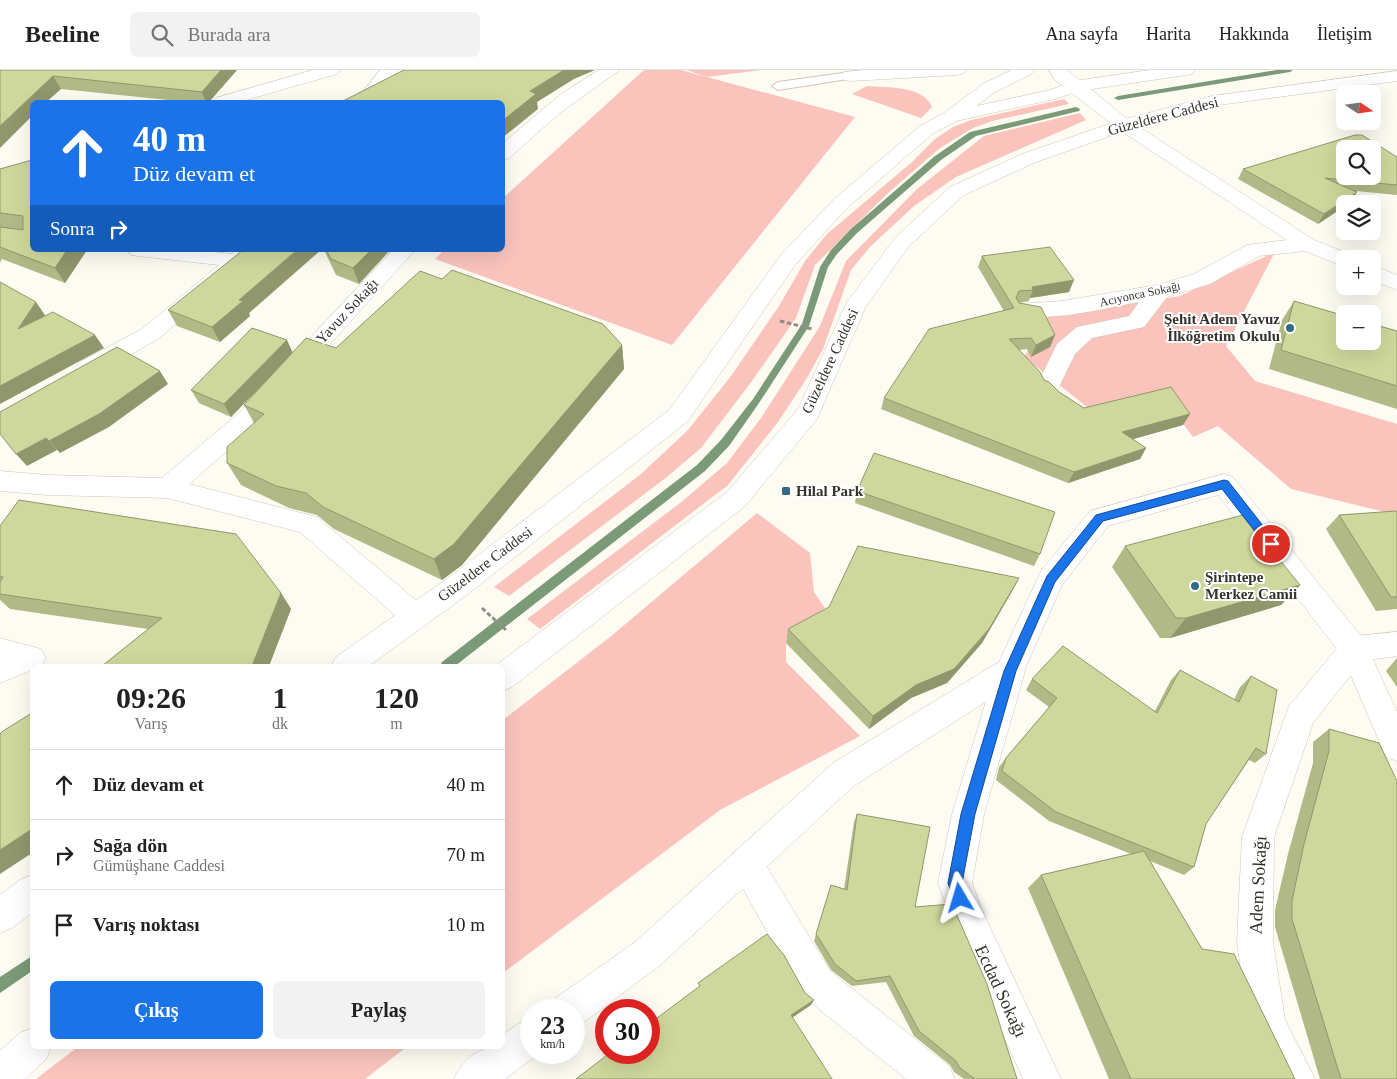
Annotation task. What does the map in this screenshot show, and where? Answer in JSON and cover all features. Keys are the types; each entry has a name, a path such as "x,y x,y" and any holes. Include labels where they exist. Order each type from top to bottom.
{"main road":[{"path":"229,100 331,70"},
{"path":"366,100 389,70"},
{"path":"505,151 558,104 585,84 611,70"},
{"path":"850,76 957,70"},
{"path":"950,117 989,88 1025,70"},
{"name":"Acıyonca Sokağı","path":"1058,70 1061,76 1124,125 1307,244 1336,256"},
{"name":"Güzeldere Caddesi","path":"349,664 415,616 678,416 788,260 839,205 926,130 950,117 1055,94 1075,86 1186,70"},
{"path":"924,73 952,89 956,96 950,117"},
{"name":"Güzeldere Caddesi","path":"505,676 562,630 736,499 808,413 854,307 902,242 957,191 1029,158 1124,125 1218,100 1397,76"},
{"name":"Acıyonca Sokağı","path":"1025,309 1062,308 1159,292 1202,279 1254,250 1307,244"},
{"path":"172,252 241,256"},
{"name":"Yavuz Sokağı","path":"167,488 250,418 324,335 403,252"},
{"path":"74,376 150,334 241,256"},
{"path":"1381,276 1397,283"},
{"path":"1049,385 1065,350 1086,332 1136,322 1159,292"},
{"path":"0,481 47,485 167,488 308,524 415,616"},
{"name":"Ecdad Sokağı","path":"1042,1079 965,912 955,883 968,814 1010,671 1051,579 1099,518 1224,484 1354,648"},
{"path":"27,505 47,485"},
{"path":"1397,644 1354,648 1397,747"},
{"name":"Adem Sokağı","path":"1296,1079 1267,1024 1255,942 1258,837 1300,716 1354,648"},
{"path":"0,651 35,662"},
{"path":"0,670 35,662"},
{"path":"585,999 647,954 844,774 1010,671"},
{"path":"746,864 817,984 936,1079"},
{"path":"0,916 30,894"},
{"path":"473,1079 520,1046"},
{"path":"0,1077 30,1049"}],"lane":[{"path":"778,86 850,76"}],"path":[{"path":"776,320 814,330"},
{"path":"478,605 512,636"}],"shaded area":[{"path":"644,70 681,70 706,77 687,70 761,70 707,77 855,117 672,345 435,259 442,252 505,252 505,196"},
{"path":"867,86 913,91 927,100 932,107 921,118 852,94"},
{"path":"1064,99 1069,104 992,121 973,128 940,148 887,194 815,265 796,318 752,381 701,448 667,477 509,596 494,587 641,474 688,430 731,376 779,306 805,261 827,234 912,162 935,139 953,127 971,120"},
{"path":"1080,113 1086,120 956,177 914,206 871,246 851,270 823,349 807,378 778,422 728,485 540,629 527,619 680,503 727,463 761,418 820,326 846,261 917,189 984,136"},
{"path":"1275,252 1226,346 1255,381 1397,424 1397,515 1291,489 1218,426 1193,437 1163,397 1092,411 1024,357 1048,316 1180,296"},
{"path":"757,513 810,553 814,592 825,608 786,638 786,662 860,736 720,810 505,971 505,718 610,637"},
{"path":"75,1049 404,1049 365,1079 36,1079"}],"building":[{"path":"0,70 221,70 202,92 53,76 0,126"},
{"path":"404,70 564,70 530,91 536,94 505,119 505,100 345,100"},
{"path":"1355,135 1362,135 1370,140 1339,140"},
{"path":"1336,141 1336,179 1325,178 1336,183 1336,185 1341,185 1357,192 1352,195 1336,195 1336,206 1324,214 1243,169"},
{"path":"1381,147 1397,157 1397,185 1381,183"},
{"path":"30,161 30,252 66,252 55,268 0,247 0,227 23,230 23,216 0,213 0,169"},
{"path":"1050,247 1074,280 1032,287 1033,290 1019,291 1016,298 1019,303 1041,307 1055,335 1036,345 1031,338 1009,339 1040,372 1044,380 1084,408 1171,387 1190,414 1122,432 1146,448 1074,472 884,398 929,329 1014,308 982,256"},
{"path":"240,252 295,252 239,300 243,301 212,327 168,310"},
{"path":"327,252 369,252 353,268 331,259"},
{"path":"452,270 603,324 622,345 454,544 434,559 323,507 306,493 276,486 227,463 227,447 264,414 244,405 306,338 336,348 420,271 442,279"},
{"path":"0,282 36,302 18,329 53,312 95,335 0,386"},
{"path":"1294,301 1336,313 1336,350 1381,350 1381,327 1397,331 1397,386 1281,350"},
{"path":"252,328 287,340 224,404 191,390"},
{"path":"117,347 160,371 99,414 49,441 46,438 16,454 0,434 0,412"},
{"path":"874,453 1055,512 1040,554 857,491"},
{"path":"19,500 236,534 281,593 253,664 104,664 162,618 0,594 0,582 3,577 0,577 0,526"},
{"path":"1396,511 1397,597 1391,597 1339,515"},
{"name":"Şirintepe Merkez Camii","path":"1243,515 1300,585 1186,618 1176,618 1125,546"},
{"path":"858,546 1019,578 989,629 954,669 916,685 873,716 788,629 829,607"},
{"path":"1063,646 1157,713 1180,670 1239,702 1251,676 1277,690 1266,754 1256,748 1206,824 1194,867 1056,812 1002,771 1006,758 1057,698 1032,679"},
{"path":"30,714 30,830 0,850 0,734"},
{"path":"1329,729 1379,743 1397,781 1397,1079 1341,1079 1292,919 1292,901 1304,844 1329,751"},
{"path":"857,814 930,827 915,907 952,904 987,984 1017,1079 975,1079 919,1031 890,976 856,981 835,964 816,934 831,885 847,890"},
{"path":"1144,851 1202,949 1234,954 1295,1079 1131,1079 1041,875"},
{"path":"767,934 784,955 805,993 814,1000 791,1015 832,1079 576,1079 595,1064 660,1064 660,1016 700,986 698,983"}],"waterway":[{"path":"1118,98 1290,70"},
{"path":"449,664 701,468 725,443 756,401 806,324 824,267 834,252 854,231 938,158 973,134 1076,109"},
{"path":"0,986 30,964"}],"place":[{"name":"Şehit Adem Yavuz İlköğretim Okulu","path":"1290,328"},
{"name":"Hilal Park","path":"786,491"},
{"name":"Şirintepe Merkez Camii","path":"1195,586"}],"route":[{"path":"960,898 955,883 968,814 1010,671 1051,579 1099,518 1224,484 1271,544"}]}
